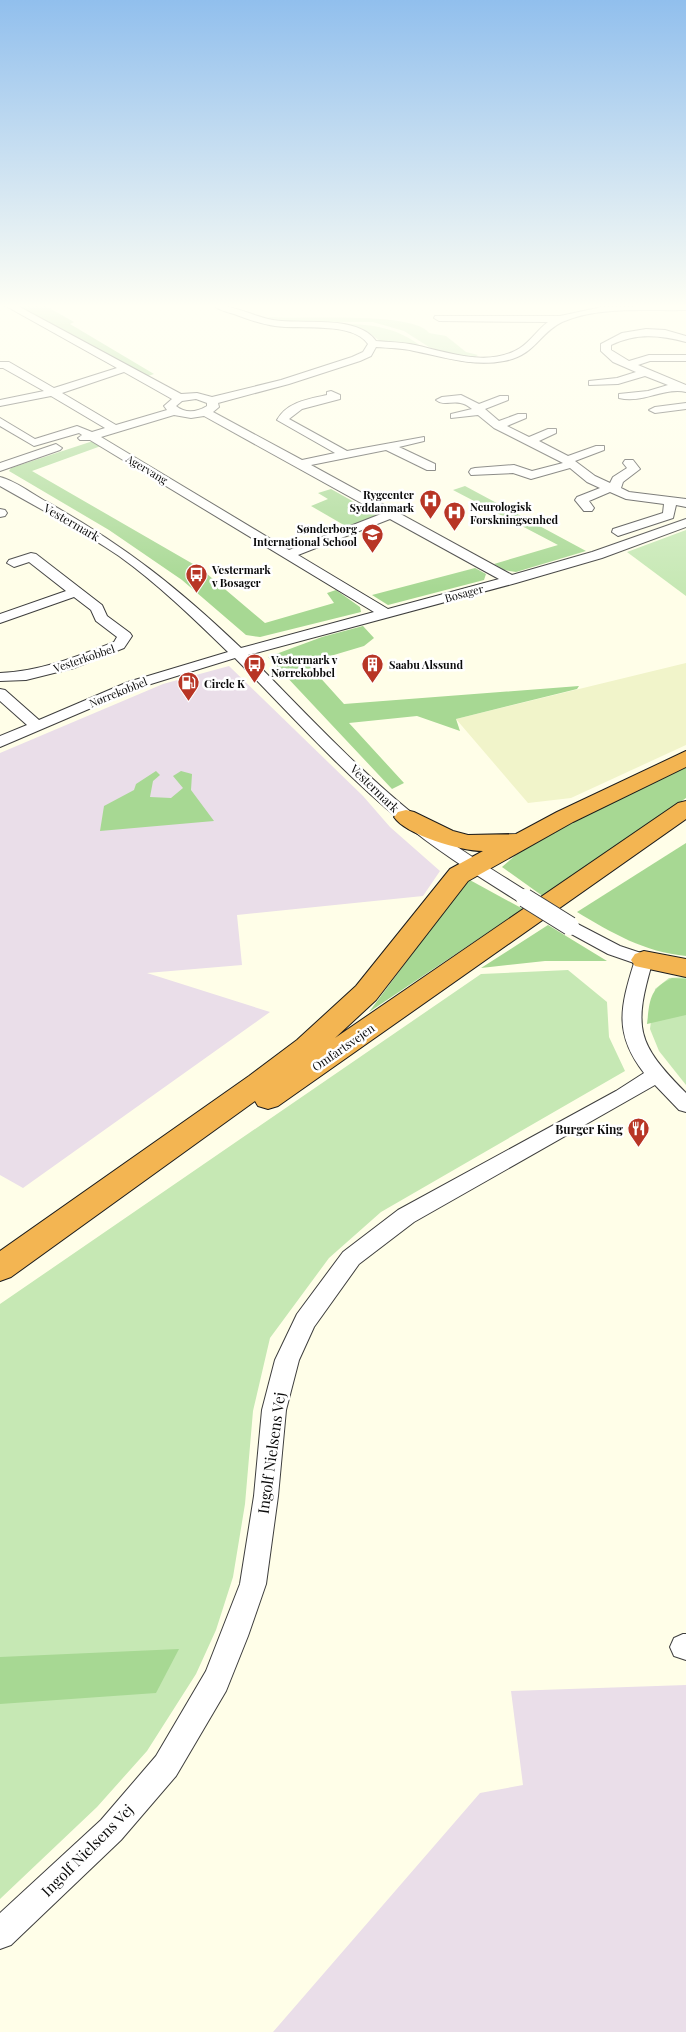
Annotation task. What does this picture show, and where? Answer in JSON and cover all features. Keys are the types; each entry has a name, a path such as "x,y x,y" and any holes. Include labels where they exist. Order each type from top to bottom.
{"highway":[{"path":"0,1268 260,1084 307,1047 366,993 459,875 565,817 686,758"},
{"name":"Omfartsvejen","path":"0,1284 686,808"},
{"path":"406,817 452,840 476,845 511,840 565,817"},
{"path":"456,968 533,926 686,828"},
{"path":"644,960 686,968"}],"street":[{"path":"0,404 18,400"},
{"path":"66,400 111,427"},
{"path":"173,410 171,403 177,400"},
{"path":"208,400 217,400"},
{"path":"320,400 308,402 286,414 283,420 346,455"},
{"path":"464,400 479,409 499,427 570,462 591,479 635,498 679,502"},
{"path":"455,416 479,409 500,400"},
{"path":"0,462 111,427 173,410 192,414 205,412 213,407 212,401"},
{"path":"655,410 686,406"},
{"path":"205,412 511,580"},
{"path":"486,431 522,416"},
{"path":"0,421 34,443 77,429 89,434"},
{"path":"529,441 552,431"},
{"path":"0,467 89,434"},
{"name":"Agervang","path":"89,434 385,613"},
{"path":"301,464 420,439"},
{"path":"388,446 431,467"},
{"path":"475,472 514,469 531,475 570,462 600,448"},
{"path":"588,508 581,500 616,486 617,480 634,469 629,463"},
{"name":"Vestermark","path":"0,481 95,534 152,576 239,652 363,778 406,817 475,866 570,926 614,950 644,960"},
{"path":"618,532 669,515 679,502 682,491 686,489"},
{"path":"289,554 391,514"},
{"name":"Bosager","path":"239,652 511,580 597,555 686,523"},
{"name":"Vesterkobbel","path":"0,677 26,676 68,665 119,645 125,636 101,618 97,608 31,557 14,563"},
{"path":"0,620 75,592"},
{"name":"Nørrekobbel","path":"0,742 133,685 239,652"},
{"path":"0,693 37,726"},
{"path":"644,960 630,1012 631,1037 639,1054 656,1075 686,1105"},
{"name":"Ingolf Nielsens Vej","path":"0,1934 111,1830 166,1766 216,1681 235,1636 253,1584 266,1496 274,1410 287,1360 305,1321 351,1258 406,1216 623,1096 656,1075"}],"shaded area":[{"path":"229,666 363,796 390,827 440,871 423,896 237,915 242,965 147,973 270,1012 23,1188 0,1175 0,753 163,684"},
{"path":"686,1685 686,2032 273,2032 480,1793 523,1785 511,1691"}],"green space":[{"path":"93,441 101,446 32,471 200,568 265,623 334,603 327,593 336,590 360,607 361,612 260,637 246,635 182,580 109,530 9,471 11,468"},
{"path":"465,486 586,551 516,572 504,570 494,564 558,545 453,490"},
{"path":"331,489 379,516 349,528 311,506 328,499 318,493"},
{"path":"686,530 686,596 627,552"},
{"path":"475,568 486,574 484,580 388,605 372,595"},
{"path":"363,626 374,638 364,646 307,663 344,704 579,686 577,689 456,719 460,731 417,716 349,723 404,783 392,789 268,657 322,637"},
{"path":"686,663 686,745 571,798 528,803 456,719"},
{"path":"686,765 686,798 544,897 502,867 525,847"},
{"path":"156,771 160,775 153,781 150,797 171,798 183,788 173,776 181,771 192,774 191,790 214,821 100,831 104,806 134,790 136,784"},
{"path":"686,843 686,956 642,946 577,912"},
{"path":"468,879 523,909 369,1012"},
{"path":"548,925 607,961 545,961 481,968"},
{"path":"568,970 607,1002 609,1037 625,1071 381,1212 329,1258 270,1338 253,1411 245,1504 233,1577 216,1630 196,1674 147,1751 97,1807 0,1899 0,1304 481,974"},
{"path":"686,977 686,1085 659,1051 650,1029 655,989 669,978"},
{"path":"672,978 686,979 686,1015 647,1024 652,996 659,986"},
{"path":"179,1649 156,1693 0,1704 0,1657"}],"place":[{"name":"Rygcenter Syddanmark","path":"430,519"},
{"name":"Neurologisk Forskningsenhed","path":"454,531"},
{"name":"Sønderborg International School","path":"373,553"},
{"name":"Vestermark v Bosager","path":"196,594"},
{"name":"Saabu Alssund","path":"373,683"},
{"name":"Vestermark v Nørrekobbel","path":"255,684"},
{"name":"Circle K","path":"188,702"},
{"name":"Burger King","path":"639,1148"}]}
